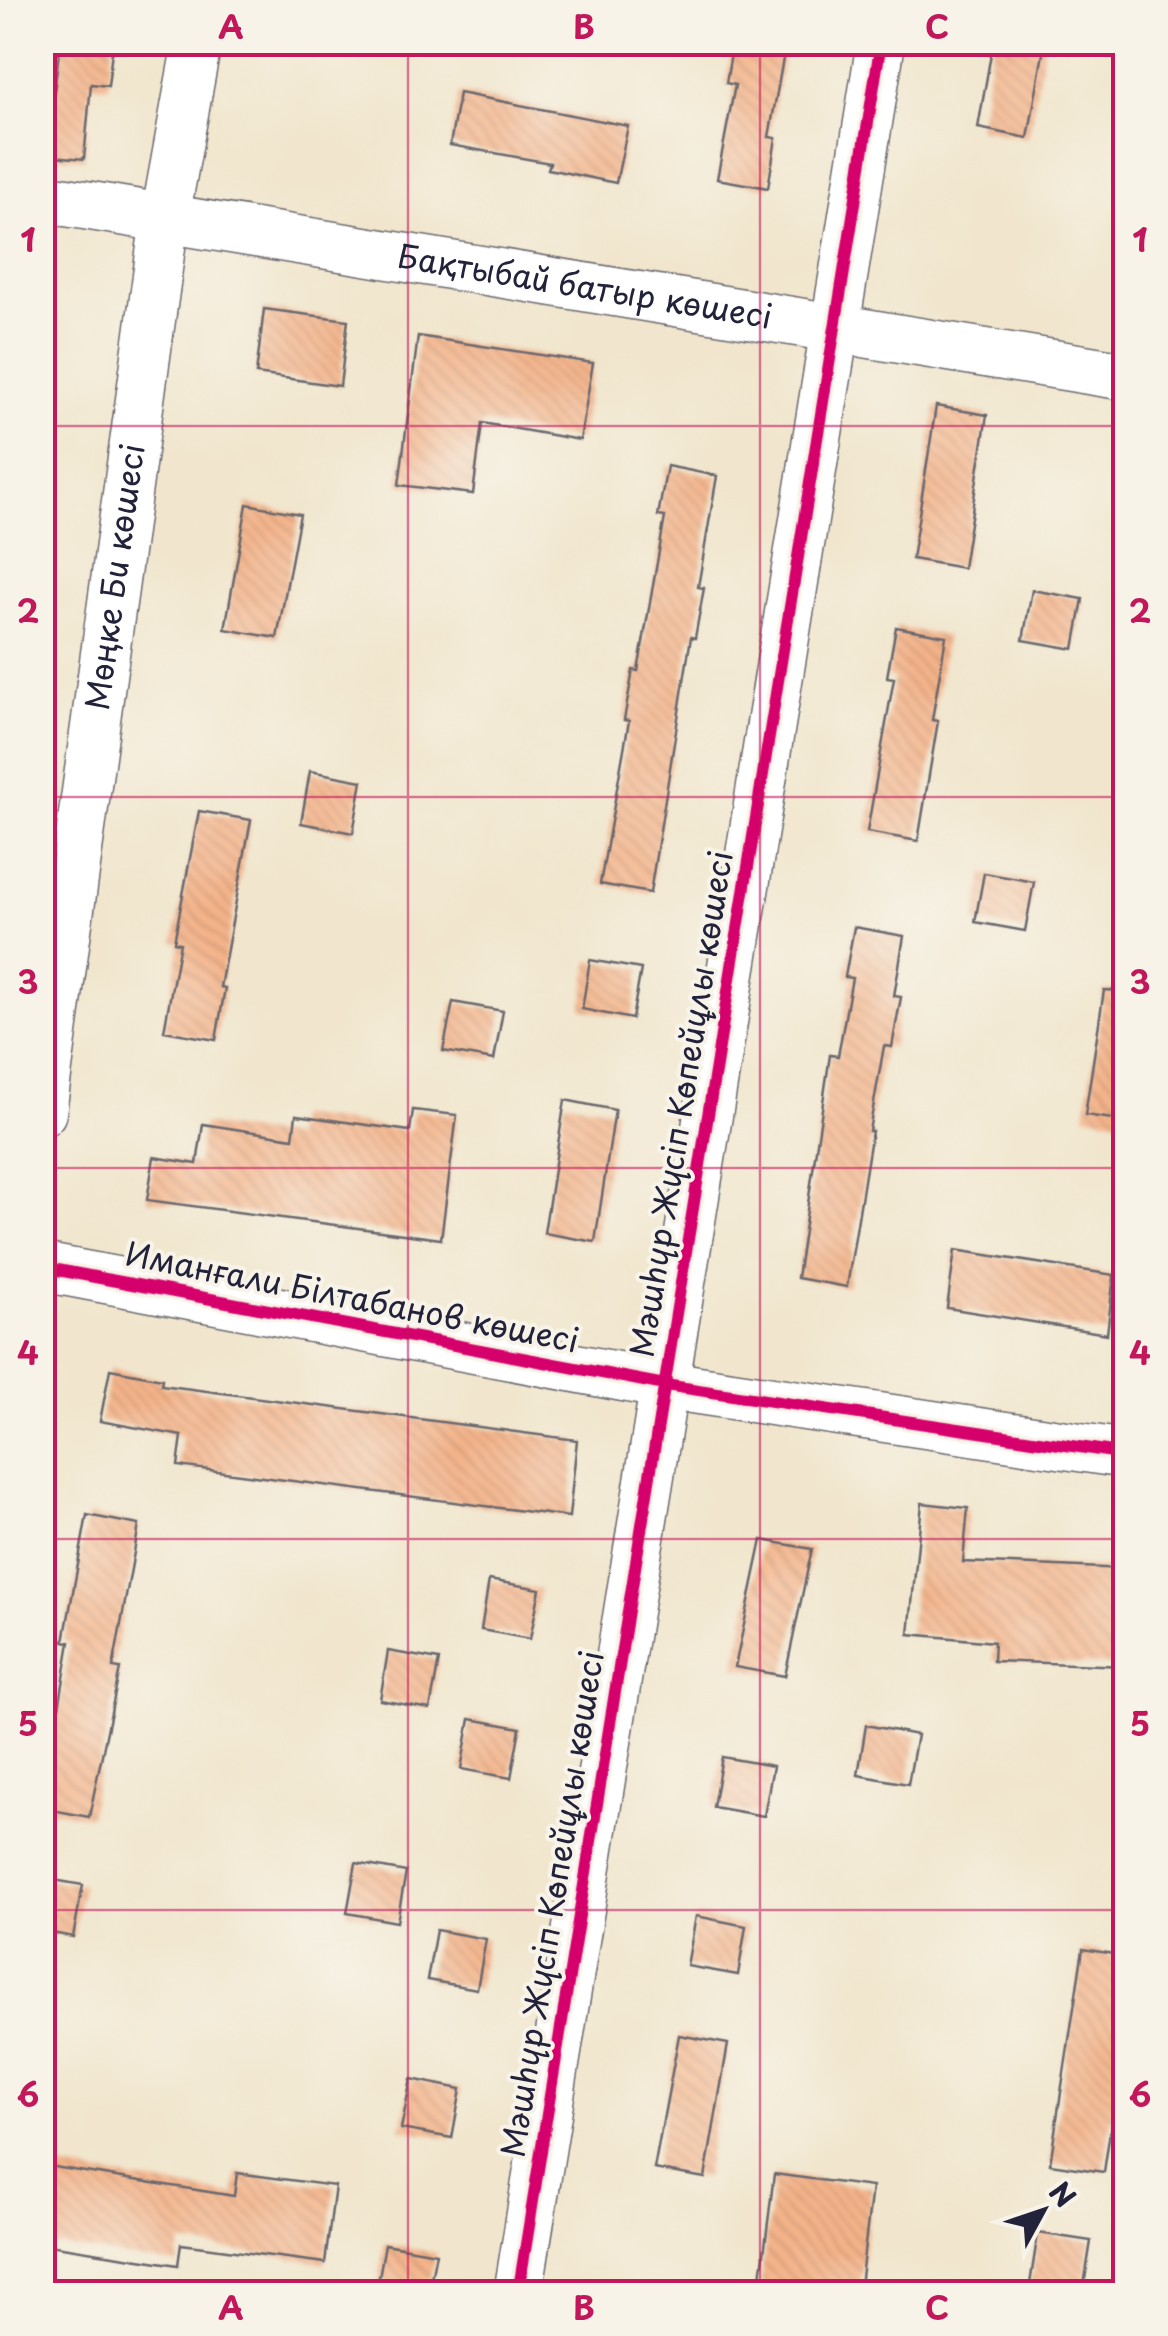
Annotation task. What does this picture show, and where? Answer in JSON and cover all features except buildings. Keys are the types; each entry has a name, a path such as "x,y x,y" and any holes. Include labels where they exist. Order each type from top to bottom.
{"street":[{"name":"Мөңке Би көшесі","path":"42,1112 165,218 197,42"},
{"name":"Мәшһүр Жүсіп Көпейұлы көшесі","path":"518,2294 881,42"},
{"name":"Бақтыбай батыр көшесі","path":"42,198 1126,376"},
{"name":"Иманғали Білтабанов көшесі","path":"42,1267 665,1385 1126,1454"}],"cycle path":[{"path":"518,2294 881,42"},
{"path":"42,1267 665,1385 1126,1454"}]}
